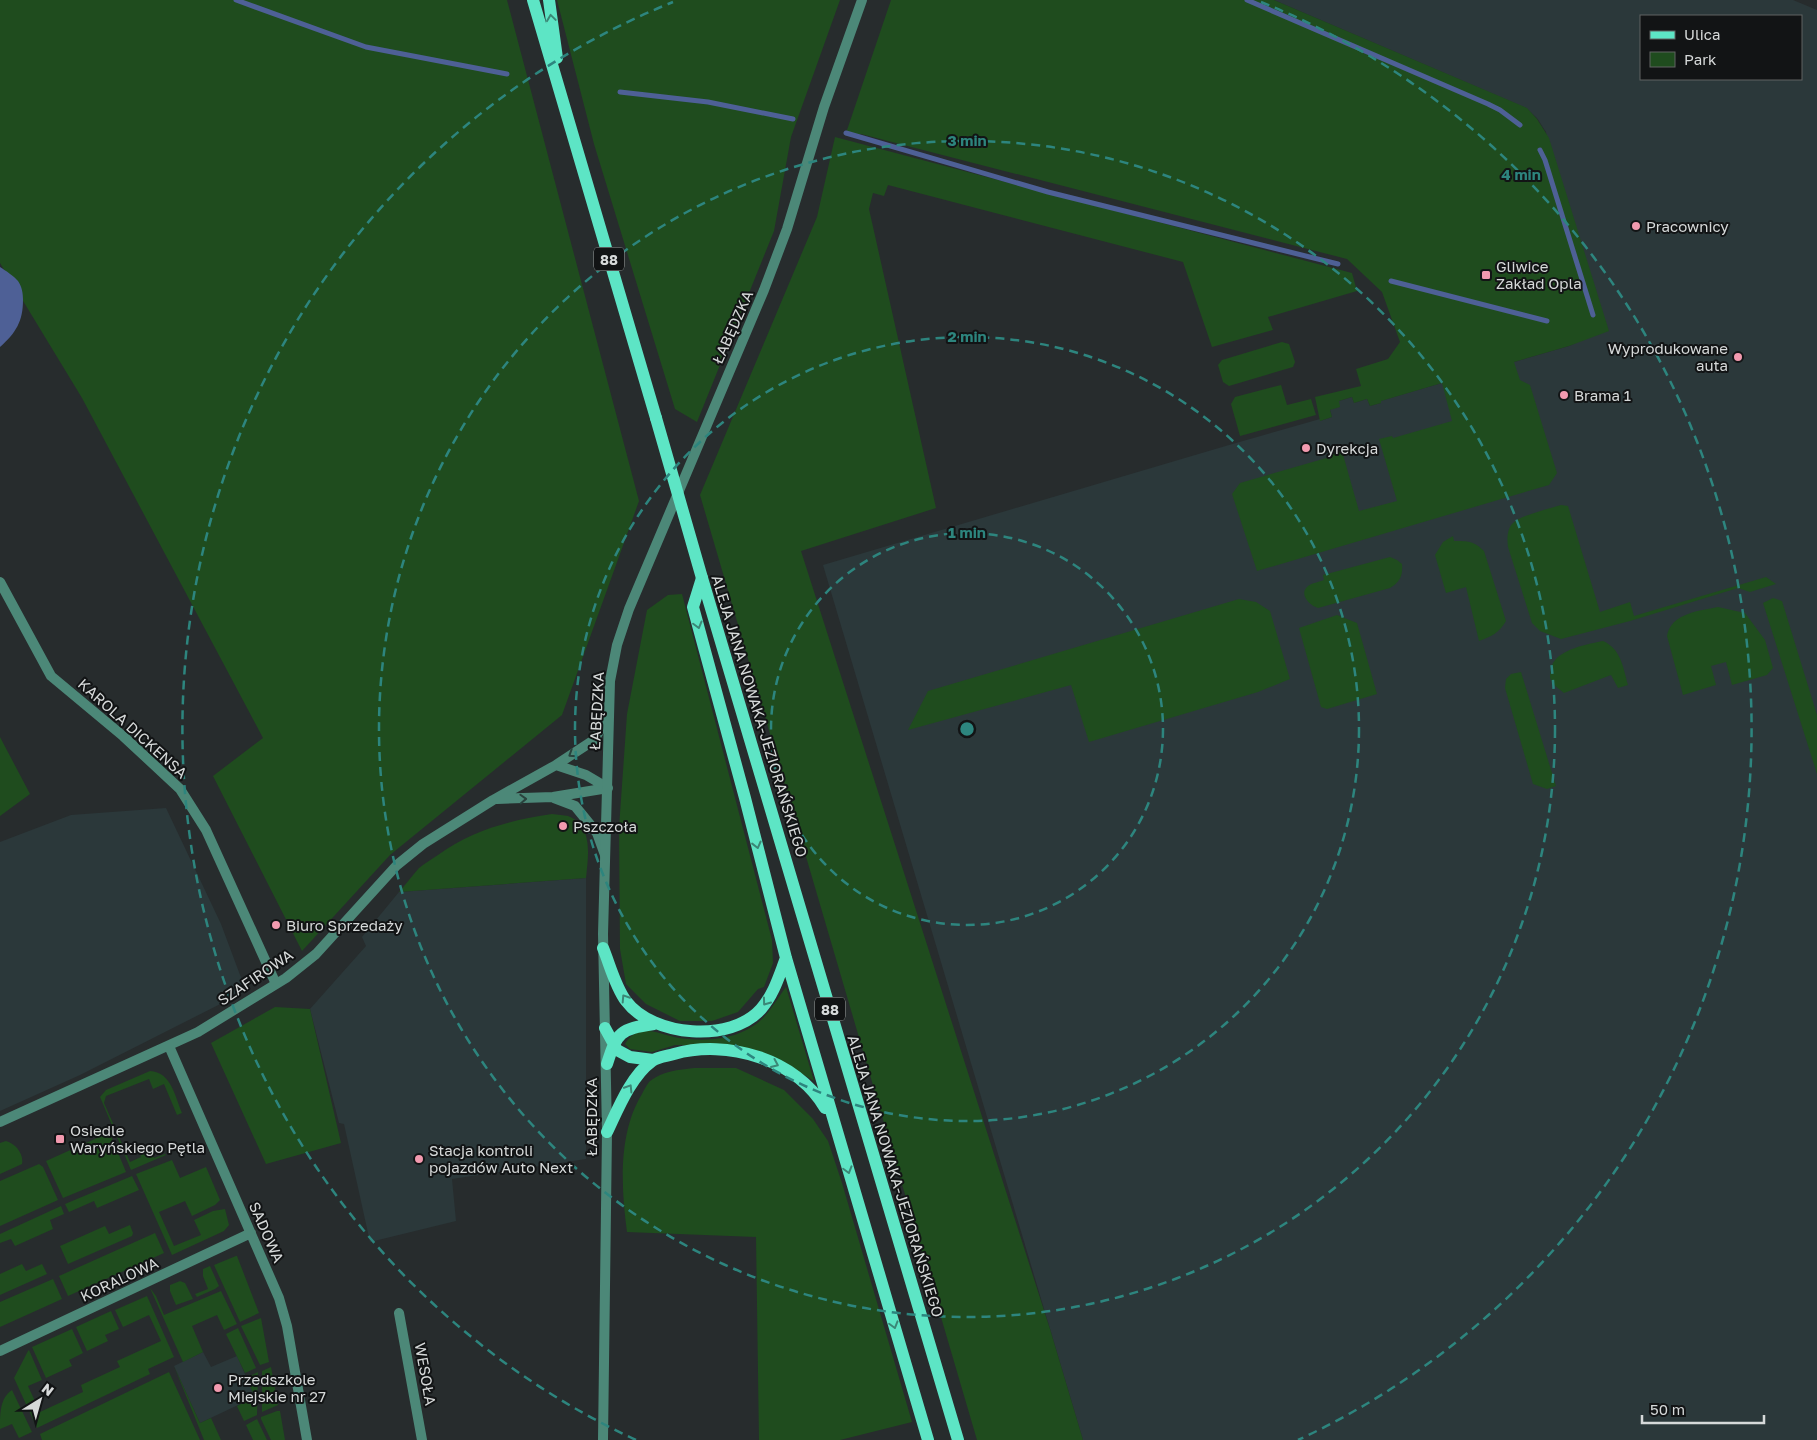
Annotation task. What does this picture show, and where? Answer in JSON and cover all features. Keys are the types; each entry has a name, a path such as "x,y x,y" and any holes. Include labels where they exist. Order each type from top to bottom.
{"main road":[{"name":"ALEJA JANA NOWAKA-JEZIORAŃSKIEGO","path":"533,0 702,578 958,1440"},
{"path":"548,0 563,101"},
{"path":"702,578 694,607 786,958 928,1440"},
{"path":"603,948 626,1001 639,1014 654,1024"},
{"path":"606,1064 615,1040 622,1033 634,1027 654,1024 683,1030 709,1031 734,1028 760,1011 774,991 786,958"},
{"path":"605,1028 617,1050 630,1058 652,1060 690,1050 713,1049 740,1053 774,1062 790,1071 817,1094 834,1123"},
{"path":"607,1132 632,1082 652,1060"}],"street":[{"name":"ŁABĘDZKA","path":"603,1440 607,1132 603,948 610,681 617,646 628,608 764,290 787,229 824,107 862,0"},
{"name":"KAROLA DICKENSA","path":"0,582 51,676 123,736 180,789 206,830 276,984"},
{"path":"493,800 556,765 594,740 609,715"},
{"path":"556,765 586,775 608,788"},
{"name":"SZAFIROWA","path":"0,1122 169,1046 206,1027 276,984 316,954 397,865 423,844 493,800 553,797 608,788"},
{"path":"553,797 575,806 597,833 606,856"},
{"name":"SADOWA","path":"169,1046 279,1298 288,1326 307,1440"},
{"name":"KORALOWA","path":"0,1352 251,1233"},
{"name":"WESOŁA","path":"400,1313 422,1440"}],"shaded area":[{"path":"1274,0 1793,0 1817,10 1817,1440 1083,1440 823,565 1229,445 1320,419 1320,421 1332,417 1330,410 1339,401 1352,397 1354,403 1367,399 1370,406 1381,403 1380,401 1569,346 1582,340 1546,132 1537,118 1526,108"},
{"path":"166,808 221,924 246,991 80,1075 0,1111 0,842 71,815"},
{"path":"586,878 586,1159 452,1179 456,1221 370,1242 344,1124 339,1123 310,1009 366,946 362,937 399,892"},
{"name":"Przedszkole Miejskie nr 27","path":"203,1352 211,1367 237,1356 255,1397 200,1423 174,1366"}],"green space":[{"path":"0,0 507,0 639,501 562,715 390,855 302,951 213,776 263,738 82,398 0,263"},
{"path":"557,0 840,0 791,137 774,231 697,422 675,409 594,144"},
{"path":"891,0 1274,0 1527,108 1537,119 1549,138 1609,331 1569,346 1514,362 1520,380 1530,385 1557,473 1549,485 1257,571 1232,494 1240,483 1330,457 1330,455 1342,451 1359,511 1397,501 1379,439 1392,436 1393,438 1452,421 1442,383 1370,406 1367,399 1354,403 1352,397 1339,401 1340,407 1330,410 1332,417 1320,421 1315,397 1361,386 1356,369 1388,359 1400,342 1382,292 1347,259 861,134 857,136 846,133"},
{"path":"835,137 1352,273 1357,291 1268,317 1273,330 1212,347 1183,262 888,185 884,196 873,193 869,209 936,508 801,551 1050,1329 1083,1440 977,1440 700,495 817,217"},
{"path":"1282,342 1289,344 1295,362 1293,367 1229,386 1223,382 1218,365 1222,360"},
{"path":"1281,385 1287,405 1311,399 1316,415 1240,436 1231,404 1235,397"},
{"path":"1561,505 1568,506 1600,612 1630,602 1634,616 1766,577 1776,584 1750,592 1738,588 1630,621 1561,639 1540,631 1532,623 1508,547 1508,535 1509,529 1516,521 1528,515"},
{"path":"1453,536 1454,541 1470,542 1484,551 1506,621 1495,634 1479,641 1466,587 1446,593 1435,555 1443,542"},
{"path":"1390,557 1402,564 1402,568 1400,578 1390,588 1318,608 1306,599 1305,589 1314,583 1324,580 1323,575"},
{"path":"682,594 772,940 773,963 764,987 758,989 738,1012 712,1021 680,1021 646,1004 626,984 620,949 619,828 627,714 647,610 668,595"},
{"path":"1773,598 1782,601 1817,715 1817,774 1763,603"},
{"path":"1239,599 1256,602 1270,611 1290,679 1258,692 1089,742 1071,685 908,730 928,691"},
{"path":"1718,607 1745,613 1765,640 1773,668 1767,675 1732,685 1726,662 1711,666 1716,685 1683,695 1667,636 1670,628 1674,622 1687,614"},
{"path":"1337,615 1357,623 1377,694 1327,709 1321,707 1299,628"},
{"path":"1603,641 1609,644 1618,654 1628,685 1618,688 1611,675 1564,693 1554,685 1550,676 1552,665 1556,659 1567,651"},
{"path":"1521,672 1556,786 1547,789 1533,784 1505,688 1506,679 1511,674"},
{"path":"0,737 30,794 0,816"},
{"path":"552,814 568,816 582,827 586,834 588,861 586,878 399,892 419,868 464,839 492,827"},
{"path":"786,987 814,1081 773,1056 721,1045 675,1045 652,1052 630,1049 625,1044 632,1035 643,1031 694,1040 715,1039 735,1035 758,1023"},
{"path":"275,1007 310,1009 341,1143 266,1164 211,1043"},
{"path":"694,1068 736,1068 784,1090 813,1119 828,1141 912,1422 840,1440 759,1440 756,1237 627,1232 623,1197 623,1161 625,1143 634,1109 650,1081 665,1073"},
{"path":"150,1071 157,1072 168,1080 182,1113 177,1115 164,1084 153,1089 149,1079 106,1096 104,1103 130,1162 141,1157 137,1147 140,1144 146,1155 152,1152 154,1158 166,1155 131,1170 100,1097 106,1090"},
{"path":"106,1134 111,1136 126,1172 63,1198 46,1161"},
{"path":"6,1141 13,1144 18,1150 22,1157 22,1164 0,1174 0,1143"},
{"path":"172,1160 180,1178 206,1167 220,1200 215,1205 192,1216 185,1201 159,1212 174,1246 201,1235 194,1220 213,1211 225,1209 229,1225 224,1231 172,1255 136,1174"},
{"path":"39,1164 43,1167 58,1200 0,1226 0,1181"},
{"path":"132,1176 139,1190 97,1208 94,1201 69,1212 65,1204"},
{"path":"61,1206 64,1214 50,1220 53,1229 15,1246 11,1239 0,1243 0,1234"},
{"path":"130,1225 133,1233 132,1236 68,1264 60,1246 105,1226 109,1234"},
{"path":"155,1233 164,1253 68,1296 59,1276"},
{"path":"237,1256 259,1313 240,1322 214,1265"},
{"path":"22,1264 26,1271 42,1264 47,1274 0,1295 0,1274"},
{"path":"210,1266 219,1286 197,1297 195,1294 208,1289 203,1276 203,1269"},
{"path":"53,1279 62,1299 0,1327 0,1302"},
{"path":"180,1281 185,1283 193,1299 176,1305 170,1291 170,1285"},
{"path":"150,1288 156,1296 164,1315 221,1291 237,1324 224,1330 217,1315 192,1326 203,1352 183,1362"},
{"path":"147,1296 174,1357 148,1369 150,1374 37,1428 14,1378 28,1351 42,1380 28,1386 40,1412 83,1392 81,1385 120,1367 117,1361 161,1341 149,1315 123,1327 115,1310"},
{"path":"111,1311 119,1329 105,1335 108,1341 87,1351 76,1327"},
{"path":"261,1318 269,1362 260,1365 241,1326"},
{"path":"238,1328 256,1368 245,1373 226,1334"},
{"path":"72,1329 83,1353 69,1360 72,1366 46,1378 32,1347"},
{"path":"174,1366 200,1423 211,1418 221,1440 204,1440"},
{"path":"271,1367 278,1405 262,1412 262,1371"},
{"path":"169,1372 200,1440 42,1440 40,1434"},
{"path":"258,1372 257,1415 244,1421 237,1406 255,1397 246,1378"},
{"path":"12,1390 32,1432 19,1438 12,1424 0,1429 3,1402"},
{"path":"280,1411 285,1440 271,1440 261,1419 261,1417"},
{"path":"257,1419 267,1440 253,1440 246,1425"}],"water":[{"path":"0,267 18,281 22,290 23,300 22,314 18,326 0,347"}],"waterway":[{"path":"236,0 366,47 507,74"},
{"path":"1247,0 1488,104 1500,110 1520,125"},
{"path":"620,92 708,102 793,119"},
{"path":"846,133 1048,192 1338,264"},
{"path":"1540,150 1545,160 1593,315"},
{"path":"1391,281 1547,321"}],"place":[{"name":"Pracownicy","path":"1636,226"},
{"name":"Gliwice Zakład Opla","path":"1486,275"},
{"name":"Wyprodukowane auta","path":"1738,357"},
{"name":"Brama 1","path":"1564,395"},
{"name":"Dyrekcja","path":"1306,448"},
{"name":"Pszczoła","path":"563,826"},
{"name":"Biuro Sprzedaży","path":"276,925"},
{"name":"Osiedle Waryńskiego Pętla","path":"60,1139"},
{"name":"Stacja kontroli pojazdów Auto Next","path":"419,1159"},
{"name":"Przedszkole Miejskie nr 27","path":"218,1388"}]}
